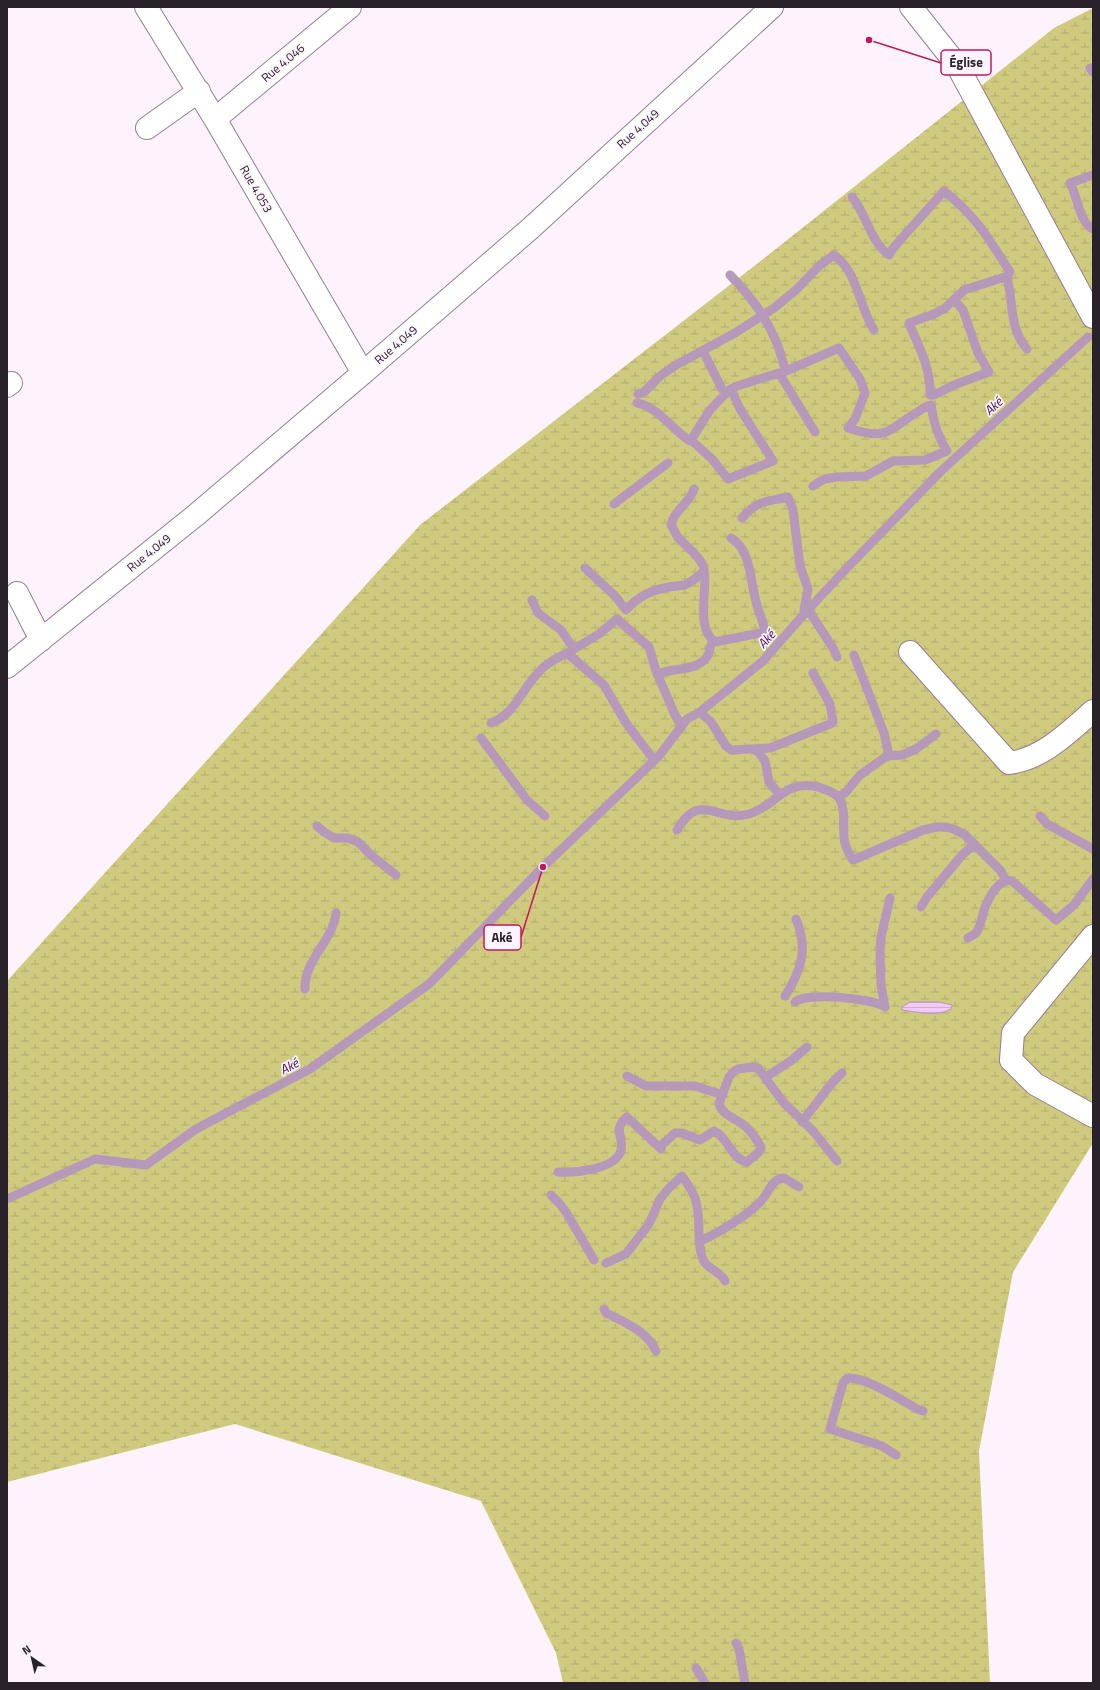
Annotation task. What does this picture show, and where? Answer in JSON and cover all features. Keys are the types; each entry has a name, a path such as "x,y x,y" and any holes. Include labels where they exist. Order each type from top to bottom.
{"street":[{"name":"Rue 4.053","path":"146,7 215,119 363,374"},
{"name":"Rue 4.046","path":"215,119 350,7"},
{"name":"Rue 4.049","path":"7,667 196,515 363,374 531,228 772,7"},
{"path":"911,7 957,65 1093,317"},
{"path":"147,128 199,92"},
{"path":"17,593 41,640"},
{"path":"910,652 1009,763 1022,761 1057,742 1093,711"},
{"path":"1093,936 1013,1033 1011,1060 1035,1084 1093,1116"}],"green space":[{"path":"1093,8 1093,1143 1013,1272 979,1451 990,1683 563,1683 556,1653 481,1501 235,1424 7,1482 7,981 420,525 762,260 1054,28"}],"shaded area":[{"path":"910,1002 939,1002 952,1005 951,1009 940,1013 902,1010 902,1007"}],"waterway":[{"path":"1090,68 1093,72"},
{"path":"1093,175 1070,183 1082,215 1088,226 1093,229"},
{"path":"852,197 877,243 889,255 894,247 944,191 955,200 981,228 1010,272"},
{"path":"638,394 644,392 660,376 676,365 735,333 774,308 796,290 820,265 834,255 842,262 853,280 874,330"},
{"path":"730,275 750,297 771,330 786,371 839,348 860,379 865,393 855,419 848,428 870,434 884,433 925,407 931,405 936,428 947,451 925,460 893,461 866,476 824,479 813,486"},
{"path":"954,300 963,310 978,353 989,372 954,385 934,395 930,395 929,375 909,323 944,309 964,290 1008,276 1014,322 1022,343 1027,349"},
{"name":"Aké","path":"7,1199 95,1159 146,1165 196,1129 310,1069 429,984 543,867 659,756 687,719 700,712 763,661 846,569 941,471 1088,337"},
{"path":"703,351 722,389 726,393 710,410 691,440 712,459 728,479 773,461 740,409 731,389 779,373 815,432"},
{"path":"637,403 645,405 659,414 690,441"},
{"path":"614,504 668,463"},
{"path":"694,489 689,499 675,515 671,525 677,536 703,565 705,577 705,628 709,636 715,642 765,632 755,597 747,559 738,543 731,538"},
{"path":"742,518 758,504 788,497 793,510 800,566 808,589 804,610 805,613"},
{"path":"585,568 615,596 626,610 635,601 650,592 662,588 684,585 693,581 704,571"},
{"path":"532,600 538,613 561,630 574,649 599,634 617,619 649,647 656,671 675,715 682,726"},
{"path":"809,611 833,648 837,657"},
{"path":"657,674 690,667 702,662 708,656 713,641"},
{"path":"491,723 499,719 512,708 540,670 567,653 604,685 626,723 654,760"},
{"path":"854,655 884,733 888,751 887,756"},
{"path":"700,712 711,722 726,746 731,750 770,748 833,722 830,704 813,673"},
{"path":"839,797 846,792 860,775 887,756 902,755 916,749 936,734"},
{"path":"481,738 527,800 545,816"},
{"path":"756,749 765,761 769,782 780,795"},
{"path":"677,830 685,818 693,812 710,810 727,815 738,816 749,814 759,810 788,790 796,787 818,787 828,790 840,800 843,812 845,843 853,860 923,830 946,827 965,835 1000,870 1006,880"},
{"path":"1040,816 1047,824 1093,849"},
{"path":"317,826 334,838 348,838 358,842 372,856 396,875"},
{"path":"921,907 927,897 963,854 974,845"},
{"path":"968,938 976,933 990,897 996,888 1003,882 1012,881 1056,920 1074,905 1093,879"},
{"path":"885,1007 881,986 880,952 881,937 890,898"},
{"path":"305,989 309,969 330,933 336,913"},
{"path":"785,996 796,977 801,959 802,940 796,919"},
{"path":"795,1002 812,997 840,997 867,1001 885,1007"},
{"path":"766,1077 792,1060 807,1047"},
{"path":"558,1172 574,1172 594,1169 603,1166 618,1157 622,1145 619,1129 627,1117 661,1149 662,1145 675,1133 682,1133 700,1140 714,1131 723,1138 737,1157 747,1162 759,1152 761,1147 748,1128 726,1114 719,1104 729,1077 733,1072 738,1069 753,1067 758,1068 784,1103 813,1131 837,1161"},
{"path":"802,1122 831,1084 842,1073"},
{"path":"627,1076 646,1086 695,1086 723,1095"},
{"path":"606,1263 626,1254 649,1224 660,1199 682,1176 688,1184 697,1205 699,1242 702,1257 706,1264 720,1274 725,1281"},
{"path":"700,1241 723,1229 748,1212 764,1198 773,1183 776,1181 784,1178 799,1187"},
{"path":"551,1195 566,1212 594,1260"},
{"path":"604,1309 606,1313 641,1333 647,1338 656,1351"},
{"path":"896,1455 882,1446 830,1429 843,1383 848,1378 855,1378 883,1389 923,1411"},
{"path":"736,1643 739,1649 745,1683"},
{"path":"696,1668 705,1683"}],"place":[{"name":"Église","path":"869,40"},
{"name":"Aké","path":"543,867"}]}
